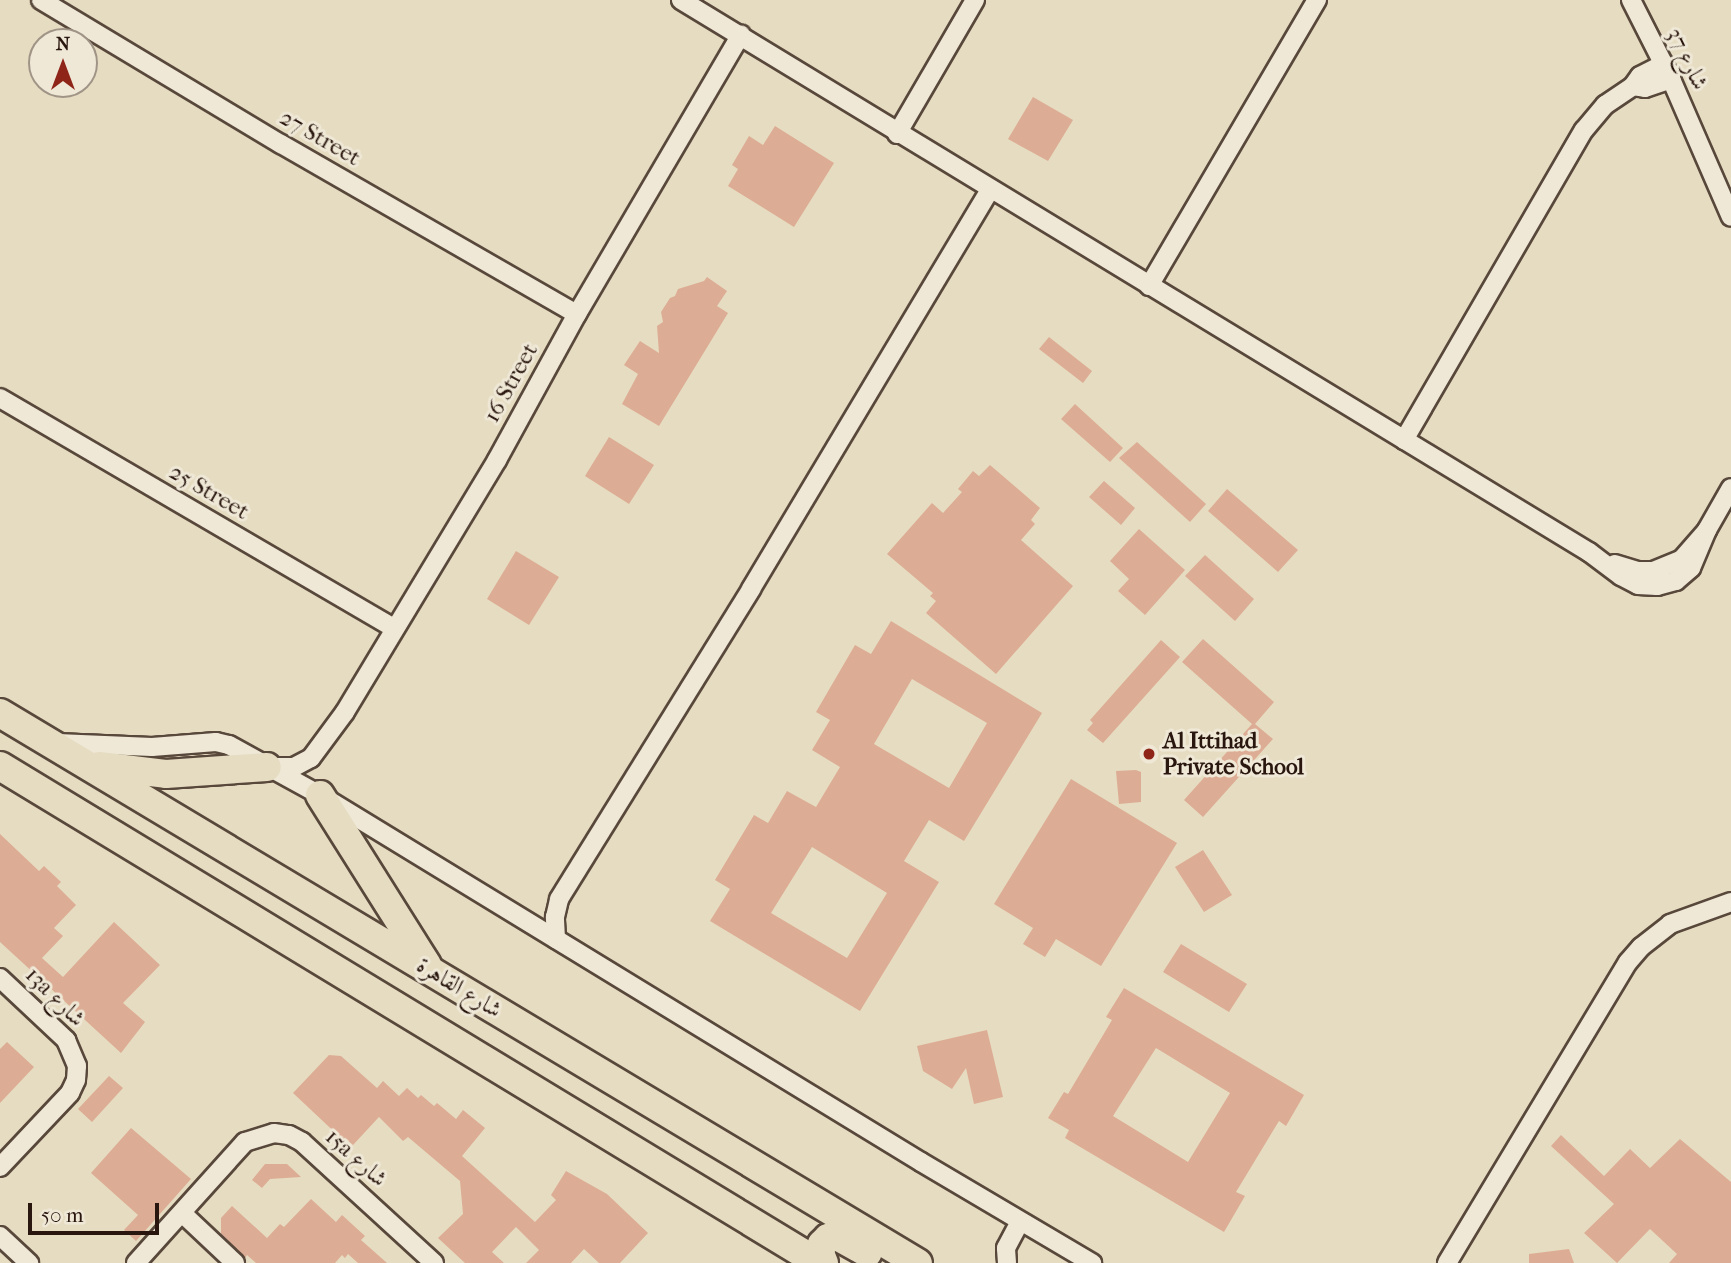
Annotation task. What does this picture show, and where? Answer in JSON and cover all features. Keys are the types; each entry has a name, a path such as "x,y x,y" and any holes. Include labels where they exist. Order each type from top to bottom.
{"main road":[{"name":"شارع القاهرة","path":"0,713 918,1263"},
{"path":"86,764 166,774 267,767"},
{"name":"شارع القاهرة","path":"0,766 821,1263"},
{"path":"320,795 430,970"},
{"path":"821,1263 822,1244 828,1238 837,1236 885,1263"}],"street":[{"name":"27 Street","path":"41,0 281,144 577,314"},
{"path":"681,0 897,134 1589,552 1638,585 1657,586 1676,581 1690,568 1707,530 1731,488"},
{"path":"897,134 975,0"},
{"path":"1149,286 1317,0"},
{"name":"شارع 37","path":"1631,0 1667,71 1731,217"},
{"name":"16 Street","path":"320,795 314,776 319,751 497,460 577,314 741,35"},
{"path":"1404,440 1584,130 1605,105 1633,86 1640,76 1667,71"},
{"path":"556,939 555,917 559,900 990,190"},
{"name":"25 Street","path":"0,398 393,628"},
{"path":"49,742 152,747 224,743 320,795 1020,1222 1093,1263"},
{"name":"16 Street","path":"267,767 294,768 319,751"},
{"path":"521,916 559,900"},
{"path":"1447,1263 1628,962 1641,947 1670,924 1731,902"},
{"name":"13a شارع","path":"0,978 66,1040 74,1052 77,1073 70,1093 0,1167"},
{"name":"15a شارع","path":"136,1263 245,1142 258,1135 274,1133 295,1139 434,1263"},
{"path":"181,1213 236,1263"},
{"path":"1007,1263 1006,1248 1020,1222"},
{"path":"0,1236 29,1263"}],"building":[{"path":"1033,97 1073,120 1048,161 1008,139"},
{"path":"775,126 834,163 794,227 728,186 738,169 732,165 749,136 763,145"},
{"path":"707,277 727,291 717,306 728,313 659,426 622,404 638,374 624,365 640,341 659,353 657,326 663,322 661,312 678,289 704,281"},
{"path":"1049,337 1092,371 1083,383 1039,349"},
{"path":"1075,404 1123,448 1110,462 1061,419"},
{"path":"609,437 654,465 629,504 585,476"},
{"path":"1137,442 1206,504 1190,522 1119,458"},
{"path":"990,465 1040,508 1031,520 1035,524 1021,540 1073,586 996,674 926,613 936,601 930,596 933,593 887,554 932,503 943,513 962,492 958,489 973,471 979,476"},
{"path":"1104,481 1135,508 1121,525 1089,497"},
{"path":"1227,489 1298,550 1278,572 1208,511"},
{"path":"1139,529 1185,570 1145,615 1118,591 1129,579 1110,561"},
{"path":"516,551 559,577 529,625 487,599"},
{"path":"1205,555 1254,599 1235,621 1185,576"},
{"path":"891,621 1042,713 964,841 929,820 904,861 939,882 860,1011 710,921 730,889 715,880 754,815 768,823 787,791 816,807 840,767 812,750 830,720 816,712 855,645 871,654","holes":["912,679 987,723 949,788 874,744","812,847 887,893 847,958 771,913"]},
{"path":"1203,639 1274,702 1255,724 1273,739 1203,817 1184,800 1252,724 1182,662"},
{"path":"1161,640 1180,657 1103,743 1087,730 1093,723 1090,720"},
{"path":"1116,771 1141,772 1141,802 1119,804"},
{"path":"1071,779 1177,843 1101,966 1056,939 1045,957 1023,944 1033,928 994,904"},
{"path":"0,834 39,871 44,866 61,882 57,886 76,905 54,928 63,936 42,958 63,977 114,922 160,965 123,1003 145,1022 121,1053 0,942"},
{"path":"1203,850 1232,895 1204,912 1175,867"},
{"path":"1181,944 1247,984 1229,1012 1163,972"},
{"path":"1124,988 1304,1095 1286,1126 1279,1121 1236,1192 1245,1196 1224,1232 1065,1138 1069,1130 1048,1118 1064,1092 1068,1094 1112,1020 1106,1017","holes":["1156,1048 1230,1093 1188,1162 1113,1116"]},
{"path":"987,1030 1003,1097 974,1104 966,1068 952,1089 923,1071 917,1046"},
{"path":"7,1042 34,1067 0,1103 0,1049"},
{"path":"329,1055 341,1056 377,1088 383,1081 399,1096 407,1088 418,1098 421,1095 434,1106 437,1103 456,1119 463,1110 485,1128 462,1156 535,1222 556,1200 551,1195 566,1171 607,1194 648,1233 620,1263 599,1263 584,1249 571,1263 526,1263 539,1250 516,1227 492,1252 504,1263 465,1263 438,1238 463,1214 460,1181 408,1137 403,1141 379,1117 353,1145 345,1138 343,1140 293,1093"},
{"path":"109,1076 123,1088 92,1122 78,1109"},
{"path":"131,1128 191,1179 136,1241 124,1230 138,1215 91,1173"},
{"path":"1561,1135 1604,1176 1630,1149 1650,1168 1680,1139 1731,1182 1731,1263 1669,1263 1677,1254 1650,1229 1617,1263 1584,1233 1614,1204 1551,1146"},
{"path":"265,1164 287,1164 301,1177 270,1179 262,1188 252,1180"},
{"path":"311,1199 336,1222 342,1215 365,1236 361,1240 387,1263 358,1263 348,1254 345,1258 342,1255 335,1263 256,1263 247,1255 245,1258 221,1234 221,1218 232,1206 267,1238 280,1224 284,1227"},
{"path":"1569,1249 1574,1263 1529,1263 1529,1254"}],"place":[{"name":"Al Ittihad Private School","path":"1149,754"}]}
